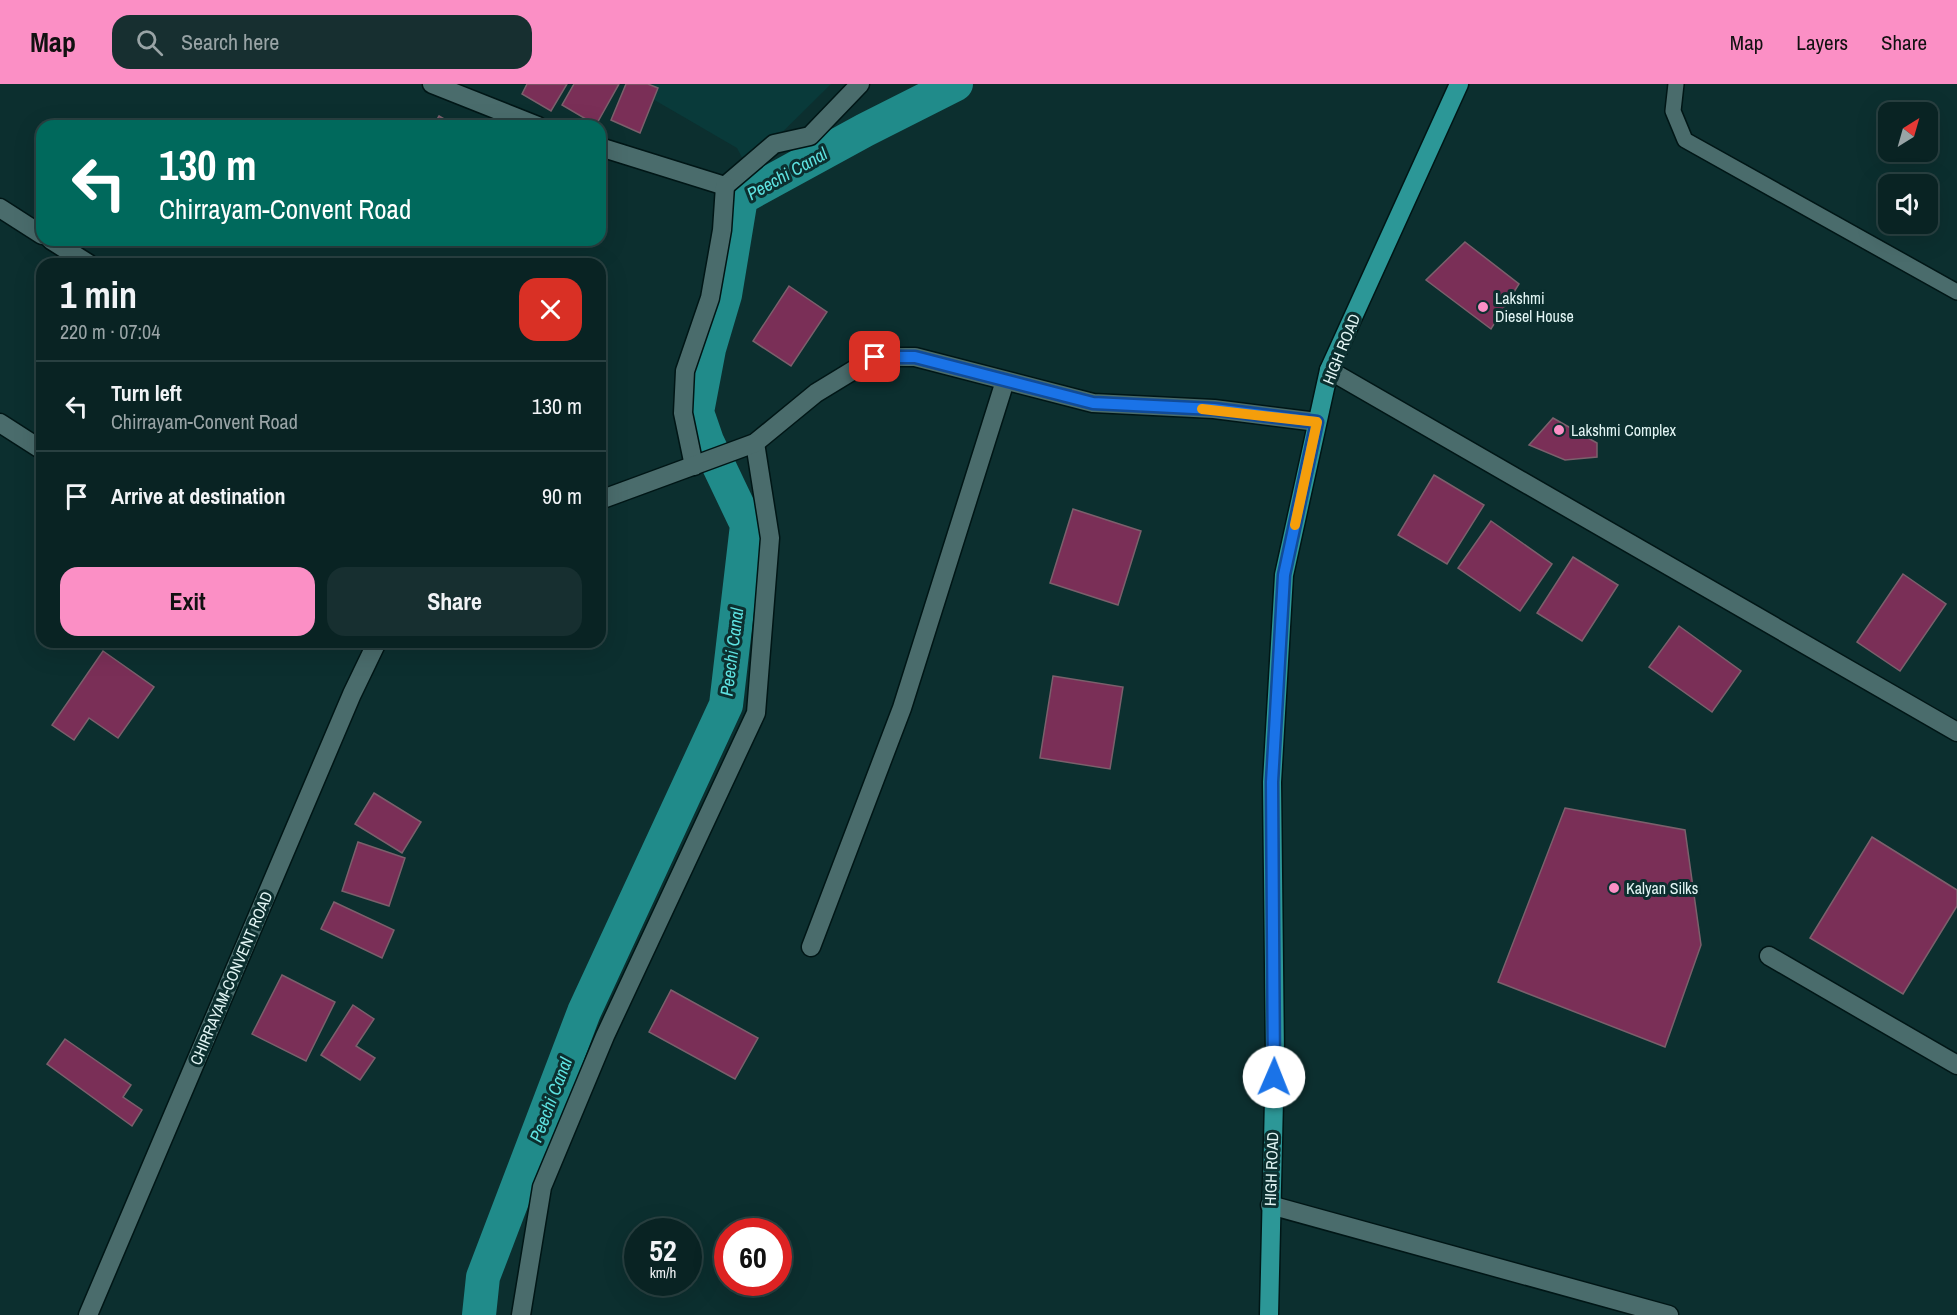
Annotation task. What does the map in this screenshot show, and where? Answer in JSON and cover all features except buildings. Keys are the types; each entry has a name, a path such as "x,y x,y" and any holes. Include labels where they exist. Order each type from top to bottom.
{"main road":[{"name":"HIGH ROAD","path":"1269,1315 1275,1056 1272,782 1284,575 1329,370 1459,84"}],"street":[{"path":"432,84 523,120"},
{"path":"700,464 683,413 685,370 710,298 722,230 725,186 774,144 810,136 860,84"},
{"path":"606,149 725,186"},
{"path":"0,208 36,231"},
{"path":"60,246 80,258"},
{"path":"606,498 755,443 816,393 875,357 915,357 1093,403 1214,409 1317,422"},
{"path":"1329,370 1957,732"},
{"path":"811,947 902,708 1005,381"},
{"path":"0,423 36,446"},
{"path":"521,1315 542,1187 605,1036 756,713 770,538 755,443"},
{"name":"CHIRRAYAM-CONVENT ROAD","path":"88,1315 370,648"},
{"path":"1769,956 1957,1065"},
{"path":"1270,1204 1669,1315"}],"lane":[{"path":"1676,84 1673,111 1685,141 1957,292"}],"shaded area":[{"path":"627,84 831,84 747,167 737,148"}],"waterway":[{"name":"Peechi Canal","path":"479,1315 483,1277 584,1012 726,705 747,525 707,441 697,412 709,349 725,295 741,198 865,130 956,84"}],"slow traffic":[{"path":"1202,409 1317,422 1295,525"}],"place":[{"name":"Lakshmi Diesel House","path":"1483,307"},
{"name":"Lakshmi Complex","path":"1559,430"},
{"name":"Kalyan Silks","path":"1614,888"}],"route":[{"path":"875,357 915,357 1093,403 1214,409 1317,422 1284,575 1272,782 1274,1077"}]}
